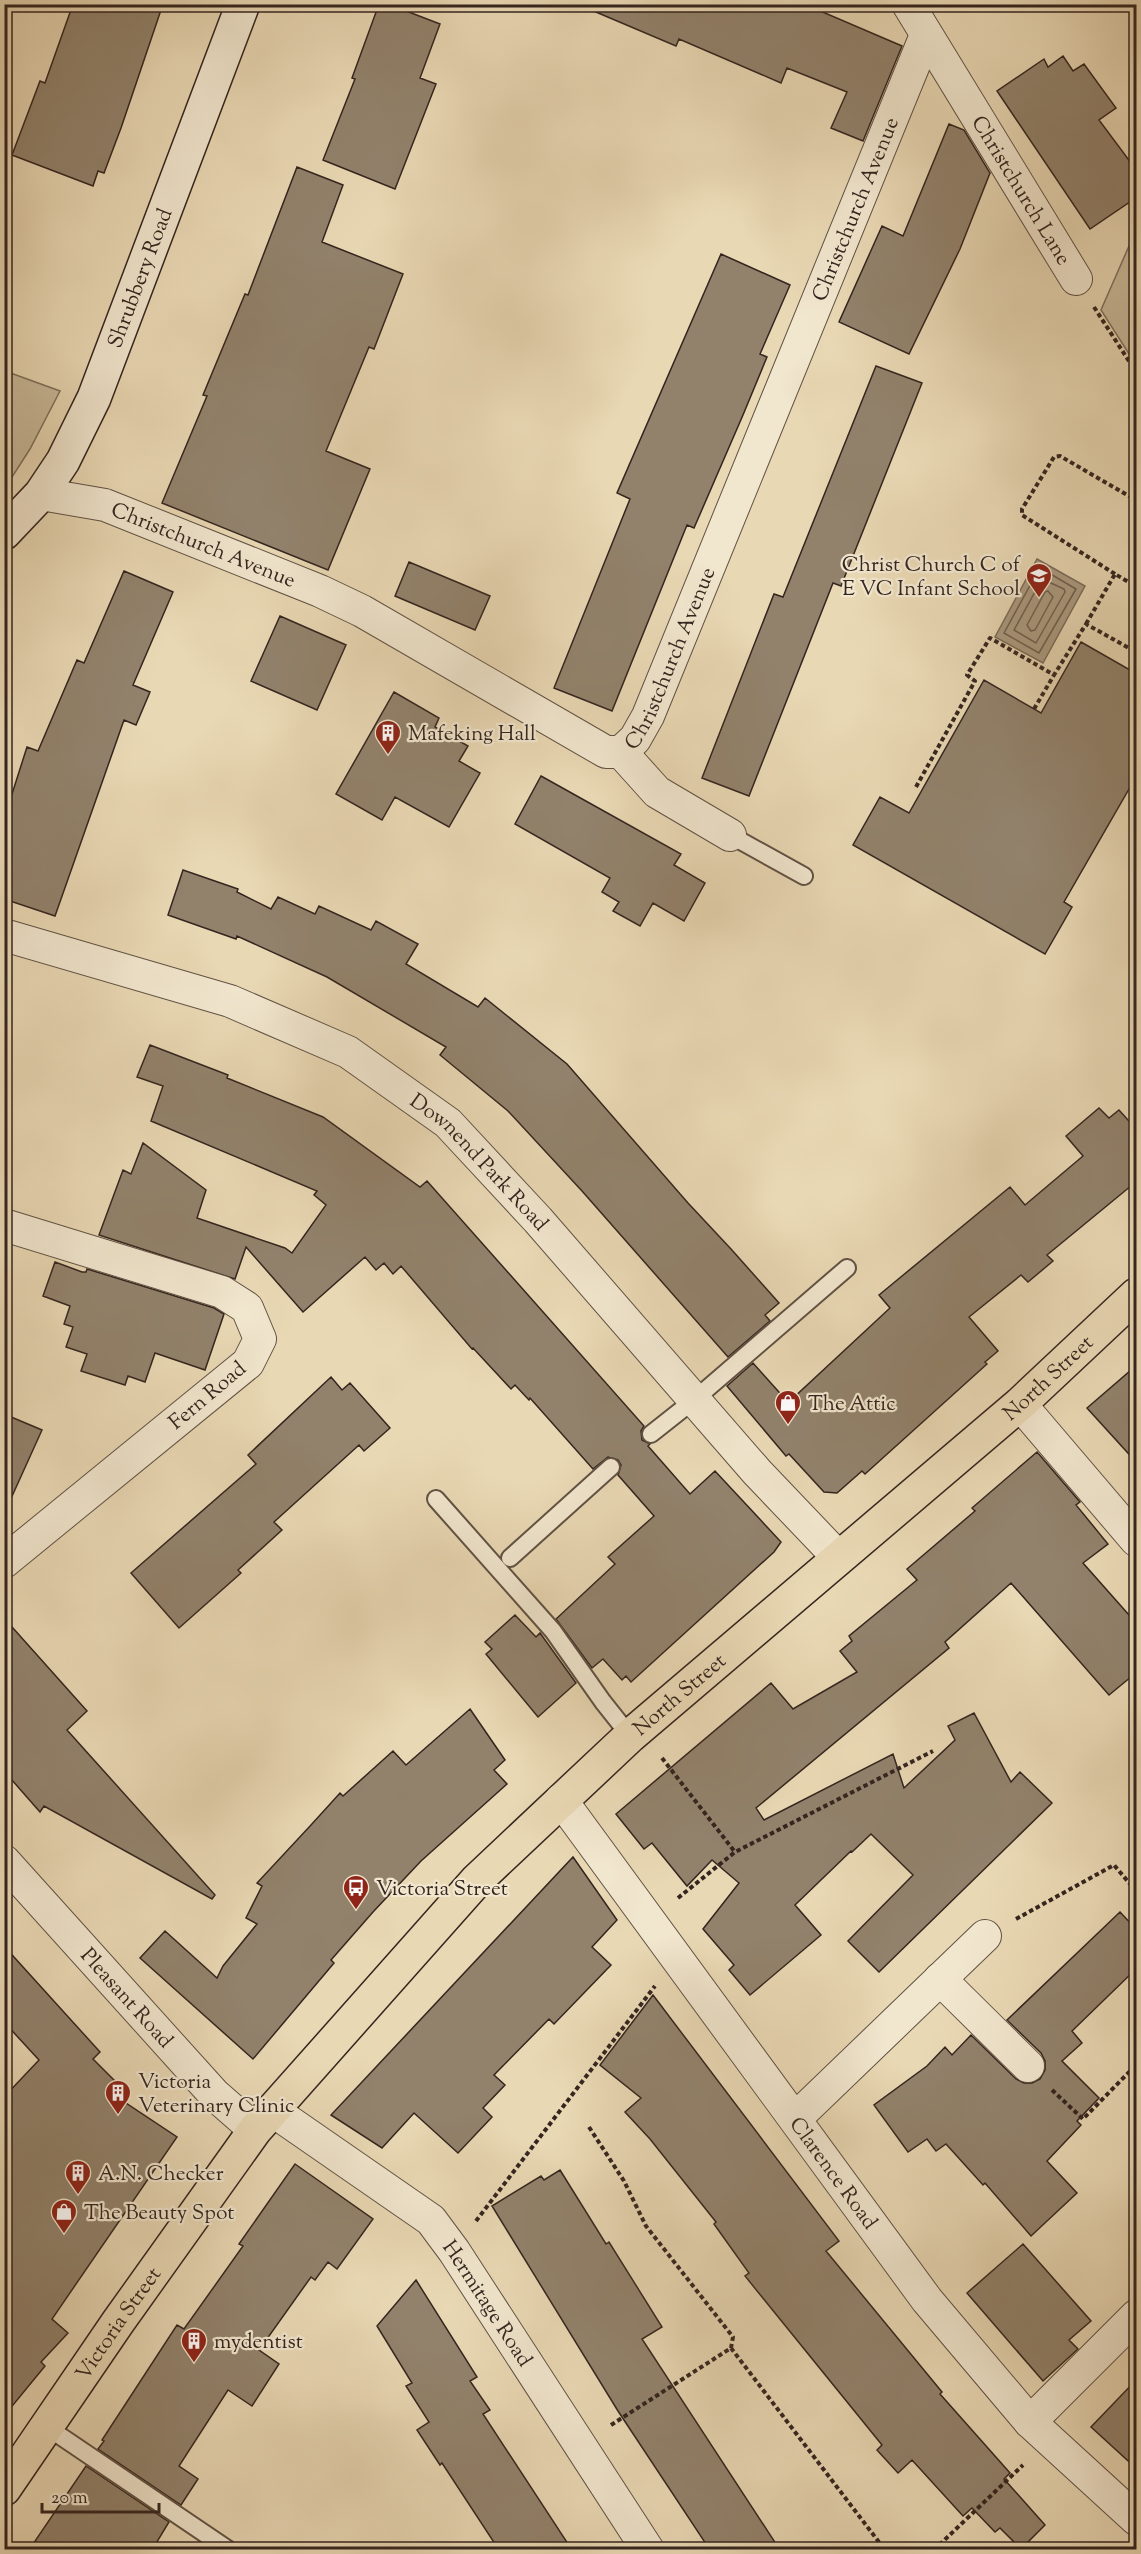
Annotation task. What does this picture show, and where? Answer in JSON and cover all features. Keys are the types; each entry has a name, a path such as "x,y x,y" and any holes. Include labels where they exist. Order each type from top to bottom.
{"main road":[{"name":"North Street","path":"263,2120 477,1880 561,1800 635,1732 1020,1404 1137,1295"},
{"name":"Victoria Street","path":"4,2489 117,2322 263,2120"}],"street":[{"name":"Shrubbery Road","path":"4,534 42,494 63,461 94,398 243,4"},
{"name":"Christchurch Lane","path":"908,4 1076,279"},
{"name":"Christchurch Avenue","path":"42,494 105,505 320,591 371,616 606,752 621,752 635,738 648,716 926,35"},
{"path":"621,752 657,792 730,835"},
{"name":"Downend Park Road","path":"4,935 230,1001 348,1052 448,1124 538,1220 757,1472 838,1557"},
{"name":"Fern Road","path":"4,1225 222,1292 248,1308 260,1339 248,1363 4,1562"},
{"path":"1020,1404 1137,1540"},
{"name":"Clarence Road","path":"561,1800 927,2300 1040,2431 1137,2519"},
{"name":"Pleasant Road","path":"7,1869 214,2094 263,2120"},
{"path":"796,2118 985,1936"},
{"path":"940,1979 1028,2066"},
{"name":"Hermitage Road","path":"263,2120 431,2220 648,2550"},
{"path":"1040,2431 1137,2316"}],"lane":[{"path":"730,835 804,876"},
{"path":"651,1434 694,1400 847,1268"},
{"path":"510,1558 611,1467"},
{"path":"436,1499 553,1631 603,1702 635,1732"},
{"path":"47,2427 229,2550"}],"path":[{"name":"Christchurch Lane","path":"1076,279 1137,372"},
{"path":"1137,500 1060,456 1054,457 1022,509 1022,515 1115,574 1132,584 1137,581"},
{"path":"1034,709 1115,574"},
{"path":"1086,624 1137,652"},
{"path":"916,787 975,681 967,675 990,638 1054,675"},
{"path":"635,1732 735,1852"},
{"path":"649,1922 735,1852 933,1751"},
{"path":"985,1936 1114,1865 1137,1891"},
{"path":"453,2251 676,1958"},
{"path":"1028,2066 1083,2120 1137,2065"},
{"path":"580,2445 730,2348 733,2337 646,2226 624,2181 589,2127"},
{"path":"730,2348 885,2550"},
{"path":"934,2550 1040,2431"}],"shaded area":[{"path":"1136,230 1136,365 1101,310"},
{"path":"5,371 60,391 30,449 5,488"}],"water":[{"path":"1037,559 1085,586 1043,663 995,637"}],"building":[{"path":"73,4 163,4 104,173 98,171 93,186 12,155 40,81 45,83"},
{"path":"379,4 388,4 440,24 420,78 436,84 395,189 323,160 355,79 352,78"},
{"path":"577,4 804,4 902,46 863,141 831,128 847,92 787,68 781,83 679,39 676,46"},
{"path":"1063,56 1073,71 1084,64 1116,108 1099,120 1137,171 1137,197 1090,229 997,91 1044,59 1048,67"},
{"path":"949,124 964,130 990,173 960,249 909,354 839,322 882,226 903,236"},
{"path":"297,167 343,185 322,242 403,274 374,349 369,347 326,451 370,469 328,570 162,503 207,396 203,395 245,294 248,295"},
{"path":"721,254 790,285 760,354 767,357 743,415 694,528 687,525 612,711 554,688 630,499 617,493"},
{"path":"876,366 922,383 841,586 833,583 749,796 702,778 774,594 783,597"},
{"path":"409,562 490,596 475,630 395,596"},
{"path":"124,571 173,592 133,685 150,692 136,725 124,720 55,916 4,899 4,819 27,747 38,751 77,660 84,663"},
{"path":"280,616 346,645 317,710 251,681"},
{"path":"1081,642 1137,674 1137,775 1064,902 1072,907 1045,954 853,845 880,797 909,813 984,680 1041,713"},
{"path":"394,692 439,718 435,727 468,746 459,761 480,773 449,827 395,797 382,820 336,794"},
{"path":"541,776 681,854 674,865 705,883 684,921 653,903 640,926 613,911 619,902 602,892 610,878 515,824"},
{"path":"183,870 238,889 237,892 271,909 278,897 315,914 319,906 371,930 376,921 418,944 406,964 478,1007 485,998 567,1064 779,1303 765,1315 770,1321 728,1357 582,1191 508,1111 440,1055 446,1047 327,977 237,936 236,939 168,915"},
{"path":"150,1045 228,1075 227,1078 323,1117 420,1187 427,1181 644,1426 641,1431 642,1440 650,1444 648,1446 690,1494 715,1471 781,1542 774,1552 631,1682 626,1676 622,1680 603,1659 592,1668 556,1619 615,1564 608,1557 654,1516 618,1475 621,1465 618,1460 608,1457 593,1469 530,1398 529,1400 515,1385 511,1389 472,1349 401,1266 393,1274 384,1263 376,1270 365,1257 303,1312 246,1247 235,1279 99,1235 123,1170 131,1174 143,1143 206,1190 197,1218 285,1248 292,1253 326,1205 314,1195 317,1191 151,1121 163,1086 137,1077"},
{"path":"1099,1108 1109,1118 1119,1110 1137,1130 1137,1181 1047,1255 1053,1261 1028,1282 1021,1275 969,1317 998,1351 985,1362 987,1364 865,1474 862,1471 837,1493 824,1492 789,1454 786,1456 727,1386 753,1363 787,1401 792,1399 890,1308 879,1295 1010,1187 1025,1205 1083,1156 1066,1136"},
{"path":"55,1262 82,1272 86,1272 87,1269 214,1308 224,1314 205,1370 155,1353 145,1382 128,1376 125,1385 81,1371 87,1354 66,1347 73,1327 64,1324 70,1306 43,1296"},
{"path":"1137,1365 1137,1463 1087,1408"},
{"path":"331,1377 342,1390 350,1383 390,1428 364,1451 359,1445 274,1522 282,1530 238,1570 241,1573 179,1628 131,1573 256,1464 248,1455"},
{"path":"4,1414 42,1430 4,1514"},
{"path":"1037,1452 1080,1502 1076,1505 1108,1544 1083,1563 1137,1624 1137,1672 1109,1695 1011,1583 945,1642 949,1648 756,1808 764,1820 893,1754 904,1788 955,1740 948,1726 974,1713 1011,1782 1020,1772 1052,1803 879,1972 848,1941 913,1875 871,1834 795,1905 821,1935 750,1995 729,1970 734,1965 703,1929 739,1883 712,1860 687,1886 652,1843 644,1849 616,1814 771,1683 793,1709 857,1672 840,1651 852,1641 849,1636 917,1580 907,1569 975,1511 972,1508"},
{"path":"515,1615 536,1637 540,1633 576,1683 538,1717 486,1654 492,1649 485,1642"},
{"path":"4,1618 87,1711 67,1730 215,1895 212,1899 44,1806 40,1812 4,1771"},
{"path":"470,1709 505,1760 494,1770 507,1784 421,1861 373,1912 331,1960 334,1963 253,2059 140,1958 165,1931 217,1978 223,1966 257,1924 246,1918 262,1886 257,1883 340,1793 343,1796 393,1751 406,1765"},
{"path":"573,1857 617,1920 592,1947 611,1965 554,2024 549,2019 494,2075 505,2085 483,2108 492,2117 458,2153 414,2113 382,2148 331,2115"},
{"path":"1120,1912 1137,1930 1137,1968 1072,2031 1082,2043 1062,2061 1099,2098 1077,2121 1081,2125 1047,2161 1077,2193 1031,2236 985,2183 983,2185 946,2144 936,2151 927,2139 908,2152 874,2105 927,2066 945,2047 952,2055 971,2035 1016,2079 1024,2083 1032,2083 1040,2079 1045,2070 1045,2061 1041,2053 1007,2020"},
{"path":"4,1946 100,2052 93,2059 116,2082 108,2091 177,2137 52,2319 68,2333 41,2362 45,2366 4,2416 4,2097 39,2060 4,2022"},
{"path":"653,1995 839,2241 826,2251 942,2392 940,2394 1010,2473 1004,2479 1045,2525 1021,2549 1000,2528 995,2532 972,2508 963,2516 912,2460 898,2473 877,2450 882,2445 745,2276 749,2273 714,2224 716,2222 650,2139 625,2112 641,2098 600,2065"},
{"path":"295,2164 373,2219 337,2269 328,2262 315,2280 311,2277 259,2350 279,2364 252,2406 228,2390 179,2466 198,2479 181,2505 98,2449 177,2325 184,2329 243,2246 239,2244"},
{"path":"560,2170 606,2244 609,2242 662,2327 642,2339 780,2550 710,2550 618,2411 492,2206 541,2176 544,2180"},
{"path":"1023,2244 1091,2321 1069,2340 1078,2349 1043,2381 967,2293"},
{"path":"416,2280 477,2377 470,2381 490,2410 483,2414 572,2550 499,2550 442,2463 440,2465 417,2430 429,2422 406,2386 412,2383 377,2326"},
{"path":"1137,2379 1137,2469 1091,2427"},
{"path":"86,2466 169,2522 152,2550 29,2550"}],"place":[{"name":"Christ Church C of E VC Infant School","path":"1039,599"},
{"name":"Mafeking Hall","path":"388,756"},
{"name":"The Attic","path":"788,1426"},
{"name":"Victoria Street","path":"356,1911"},
{"name":"Victoria Veterinary Clinic","path":"118,2116"},
{"name":"A.N. Checker","path":"78,2196"},
{"name":"The Beauty Spot","path":"64,2235"},
{"name":"mydentist","path":"194,2364"}]}
